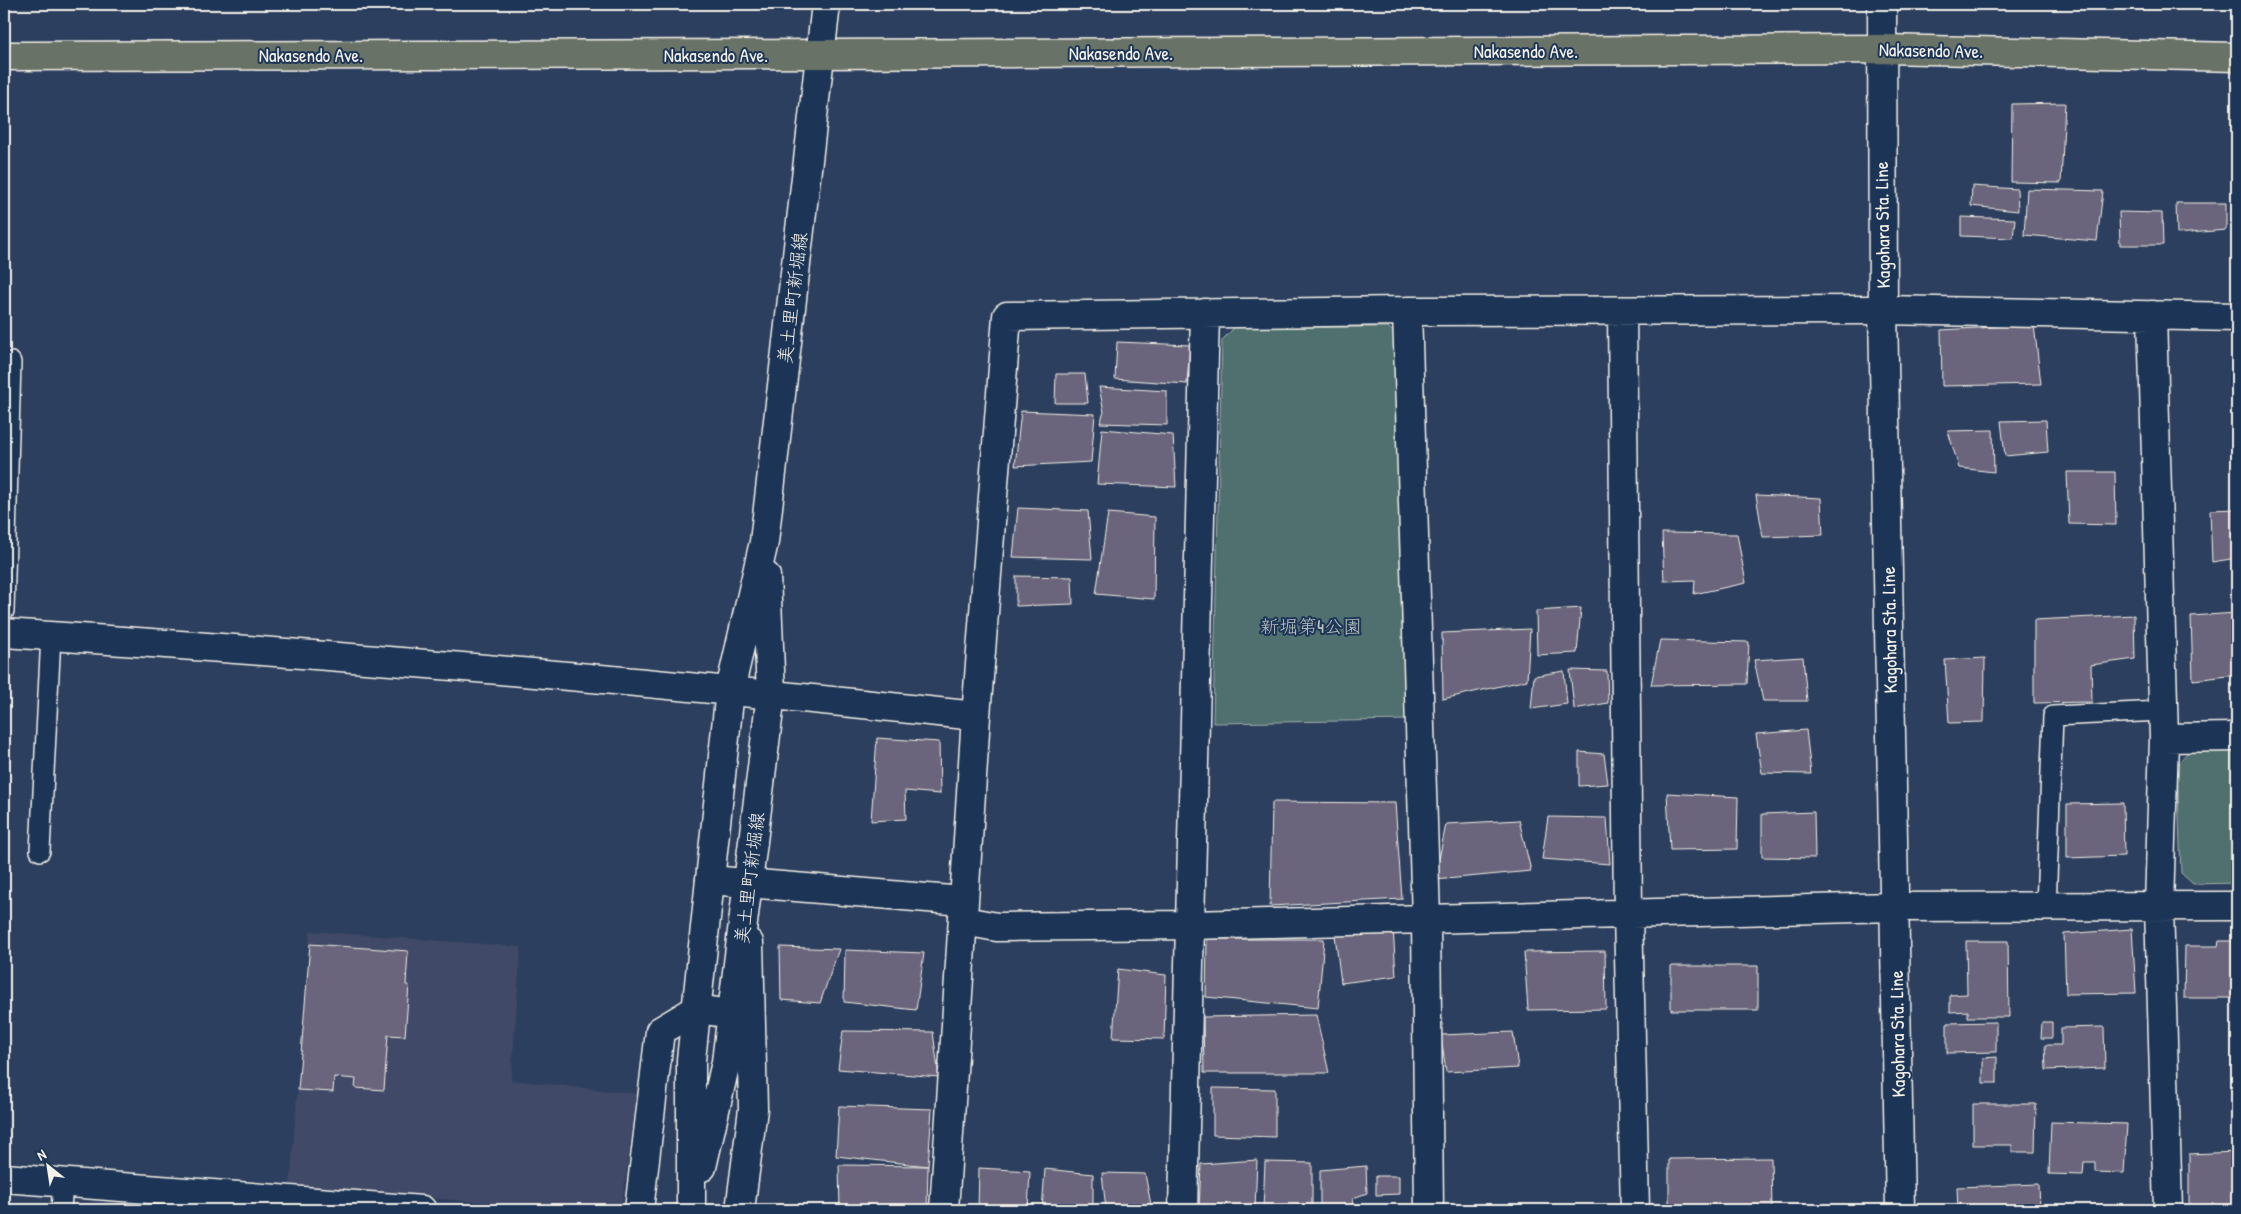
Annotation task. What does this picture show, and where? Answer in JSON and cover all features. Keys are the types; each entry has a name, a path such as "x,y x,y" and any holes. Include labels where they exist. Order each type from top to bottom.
{"highway":[{"name":"Nakasendo Ave.","path":"4,56 1883,49 2237,57"}],"street":[{"name":"美土里町新堀線","path":"692,1210 691,1060 730,690 764,542 826,4"},
{"name":"Kagohara Sta. Line","path":"1882,4 1883,310 1900,1210"},
{"path":"1622,310 1628,913 1635,1210"},
{"path":"944,1210 976,716 1007,316 1407,311 1883,310 2237,317"},
{"path":"1407,311 1426,919 1430,1210"},
{"path":"1183,1210 1205,313"},
{"path":"2152,315 2163,724 2159,907 2168,1210"},
{"name":"美土里町新堀線","path":"692,1210 726,1062 771,694 764,542"},
{"path":"4,633 730,690 976,716"},
{"path":"2163,724 2237,737"},
{"path":"710,880 748,882 963,911 997,927 1191,925 1894,907 2237,906"},
{"path":"740,1210 753,1109 748,882"},
{"path":"638,1210 660,1031 697,1009 732,1014"},
{"path":"4,1178 306,1207 422,1210"}],"lane":[{"path":"4,611 11,362"},
{"path":"40,852 51,636"},
{"path":"2046,907 2053,716 2163,724"},
{"path":"61,1210 63,1183"}],"shaded area":[{"path":"310,931 521,947 511,1080 637,1094 621,1210 572,1210 290,1186"}],"green space":[{"name":"新堀第4公園","path":"1235,327 1388,327 1400,339 1408,720 1213,723 1222,340"},
{"path":"2237,747 2237,883 2193,884 2181,873 2177,764 2192,748"}],"building":[{"path":"2065,103 2061,183 2011,182 2012,104"},
{"path":"1972,186 2017,189 2018,211 1971,206"},
{"path":"2027,189 2103,191 2097,241 2024,235"},
{"path":"2176,203 2226,203 2226,230 2177,234"},
{"path":"2119,212 2162,213 2163,245 2120,245"},
{"path":"1961,217 2015,219 2013,238 1961,236"},
{"path":"2034,325 2041,384 1942,386 1941,330"},
{"path":"1117,342 1190,345 1187,384 1115,379"},
{"path":"1056,374 1085,374 1088,403 1055,403"},
{"path":"1099,387 1167,391 1167,425 1100,423 1104,412"},
{"path":"1021,411 1095,414 1091,462 1015,466"},
{"path":"2046,420 2048,452 2005,456 2001,421"},
{"path":"1102,429 1173,435 1176,487 1097,484"},
{"path":"1993,430 1994,472 1959,468 1948,431"},
{"path":"2067,472 2115,472 2116,525 2069,524"},
{"path":"1756,495 1821,498 1823,535 1763,537"},
{"path":"1018,508 1088,511 1092,559 1013,557"},
{"path":"2237,509 2237,558 2212,562 2210,510"},
{"path":"1108,513 1155,517 1154,599 1096,594"},
{"path":"1662,533 1737,534 1746,583 1694,594 1695,580 1664,581"},
{"path":"1016,576 1072,577 1073,604 1016,606"},
{"path":"1581,608 1577,653 1537,655 1536,611"},
{"path":"2237,613 2237,675 2193,680 2191,616"},
{"path":"2134,615 2135,659 2091,665 2092,702 2034,703 2034,620"},
{"path":"1530,629 1527,680 1443,699 1442,633"},
{"path":"1660,640 1749,642 1747,684 1651,685"},
{"path":"1803,657 1807,701 1763,701 1754,660"},
{"path":"1985,658 1984,722 1949,723 1945,660"},
{"path":"1570,670 1607,671 1608,703 1574,709"},
{"path":"1564,671 1567,704 1531,709 1534,676"},
{"path":"1806,730 1811,774 1762,773 1756,734"},
{"path":"877,738 939,742 940,794 905,791 906,819 871,821"},
{"path":"1579,752 1604,754 1608,784 1579,786"},
{"path":"1667,793 1738,797 1737,849 1670,850"},
{"path":"1272,802 1395,803 1402,899 1270,906"},
{"path":"2123,803 2124,856 2067,858 2067,804"},
{"path":"1814,812 1815,858 1762,857 1762,814"},
{"path":"1548,817 1607,818 1610,864 1542,859"},
{"path":"1519,820 1531,871 1435,880 1446,824"},
{"path":"1393,927 1396,976 1341,983 1335,935"},
{"path":"2132,929 2136,993 2066,994 2064,934"},
{"path":"1207,939 1324,939 1318,1008 1206,997"},
{"path":"1966,941 2008,941 2009,1017 1968,1017 1968,1011 1950,1012 1950,995 1967,994"},
{"path":"2219,941 2237,941 2237,998 2184,998 2185,946 2218,946"},
{"path":"310,944 408,951 406,985 409,985 405,1036 388,1035 384,1090 355,1088 356,1079 334,1077 333,1092 298,1090"},
{"path":"780,947 839,949 820,1003 781,1000"},
{"path":"845,950 924,953 916,1010 844,1002"},
{"path":"1605,951 1606,1009 1528,1010 1524,952"},
{"path":"1671,966 1758,966 1758,1010 1671,1010"},
{"path":"1118,969 1166,975 1164,1039 1113,1038"},
{"path":"1316,1015 1329,1073 1204,1073 1203,1017"},
{"path":"1996,1022 1996,1052 1947,1053 1947,1023"},
{"path":"2042,1022 2052,1022 2052,1038 2041,1038"},
{"path":"2104,1027 2105,1068 2046,1070 2045,1045 2061,1045 2061,1028"},
{"path":"843,1031 933,1032 939,1077 838,1069"},
{"path":"1513,1032 1518,1068 1446,1072 1441,1035"},
{"path":"1997,1057 1997,1083 1983,1083 1983,1058"},
{"path":"1213,1088 1275,1089 1275,1137 1213,1135"},
{"path":"1973,1104 2036,1104 2035,1152 2012,1152 2012,1145 1973,1145"},
{"path":"839,1106 932,1109 928,1166 836,1156"},
{"path":"2051,1122 2127,1124 2124,1173 2095,1172 2095,1162 2084,1162 2083,1175 2049,1174"},
{"path":"2237,1152 2237,1210 2236,1205 2189,1206 2189,1154"},
{"path":"1771,1158 1772,1210 1669,1210 1669,1159"},
{"path":"1257,1160 1255,1210 1199,1210 1201,1164"},
{"path":"1265,1162 1312,1163 1312,1210 1263,1210"},
{"path":"839,1165 928,1166 927,1210 840,1210"},
{"path":"1366,1166 1367,1193 1353,1198 1352,1210 1320,1210 1320,1170"},
{"path":"979,1168 1030,1171 1028,1210 978,1210"},
{"path":"1045,1169 1093,1174 1093,1210 1042,1210"},
{"path":"1102,1173 1145,1174 1152,1210 1106,1210"},
{"path":"1376,1176 1399,1176 1399,1194 1376,1195"},
{"path":"2039,1184 2040,1210 1958,1210 1957,1187"},
{"path":"1506,1206 1506,1210 1445,1210 1445,1207"}]}
